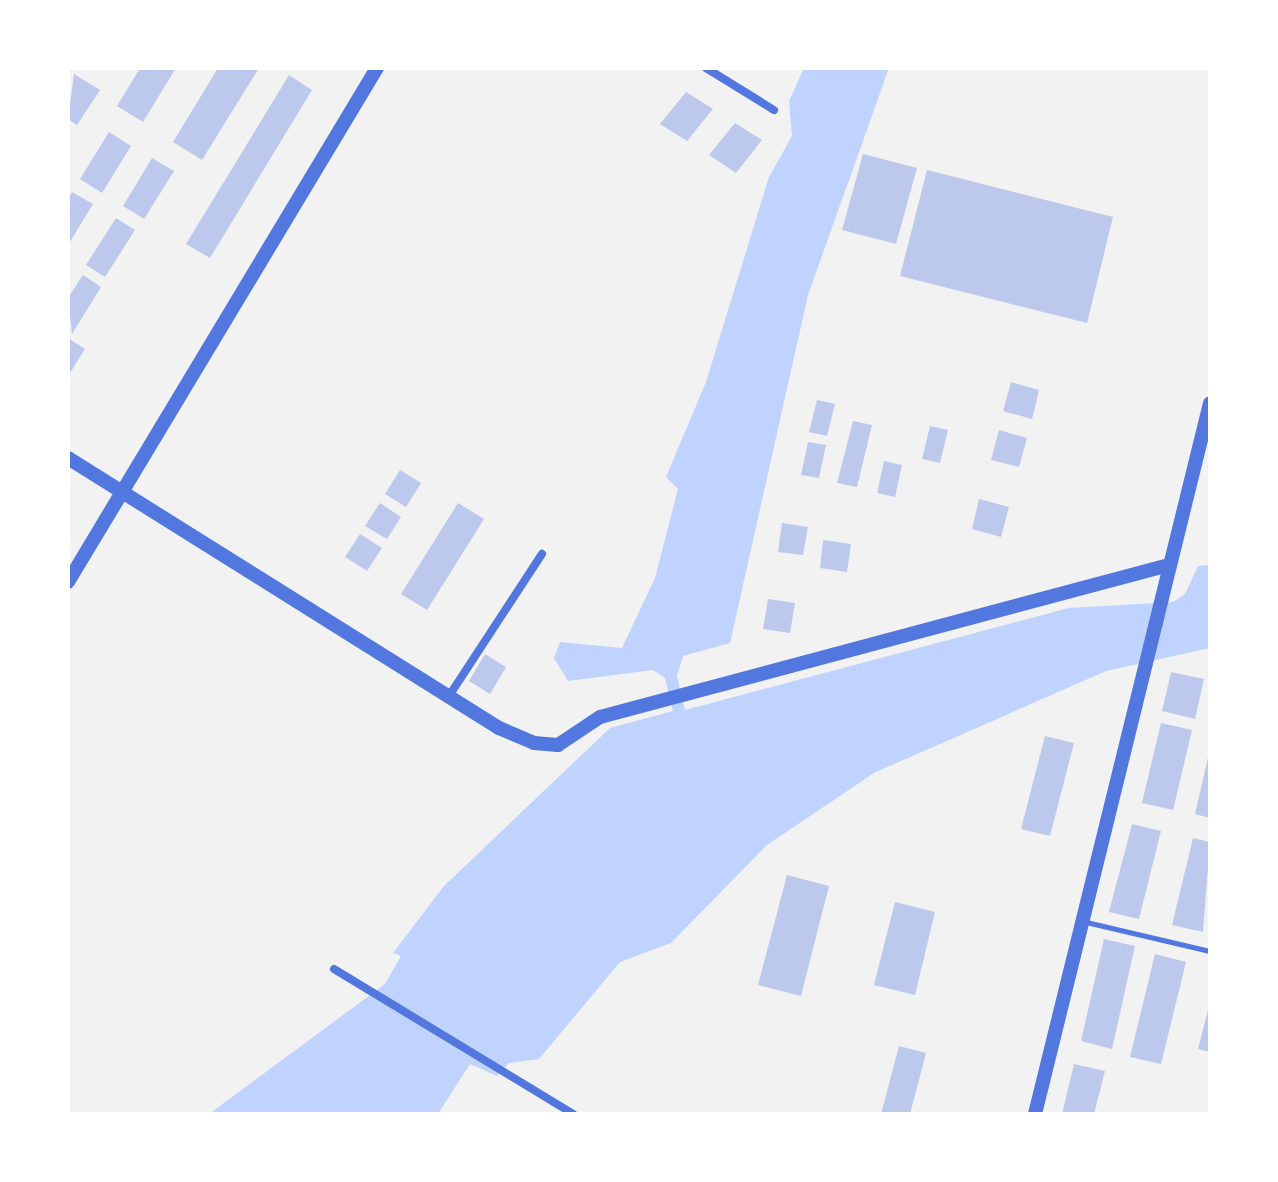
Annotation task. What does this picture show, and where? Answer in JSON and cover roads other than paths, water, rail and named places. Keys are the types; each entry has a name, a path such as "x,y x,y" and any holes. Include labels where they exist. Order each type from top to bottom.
{"street":[{"path":"68,582 377,68"},
{"path":"706,68 774,110"},
{"path":"1035,1114 1159,588 1210,403"},
{"path":"68,458 499,728 558,745 600,717 1165,566"},
{"path":"449,696 542,554"},
{"path":"334,969 573,1114"}],"lane":[{"path":"1080,920 1210,951"}],"water":[{"path":"804,68 889,68 808,295 730,643 683,656 677,676 685,710 1069,608 1173,602 1185,594 1198,566 1210,565 1210,648 1106,671 874,773 767,845 671,943 620,962 539,1059 509,1063 497,1076 470,1064 438,1114 209,1114 385,984 401,956 393,953 444,886 610,728 673,711 665,678 653,670 568,681 554,658 560,642 622,648 655,578 678,489 666,477 706,382 769,177 792,136 789,101"}]}
